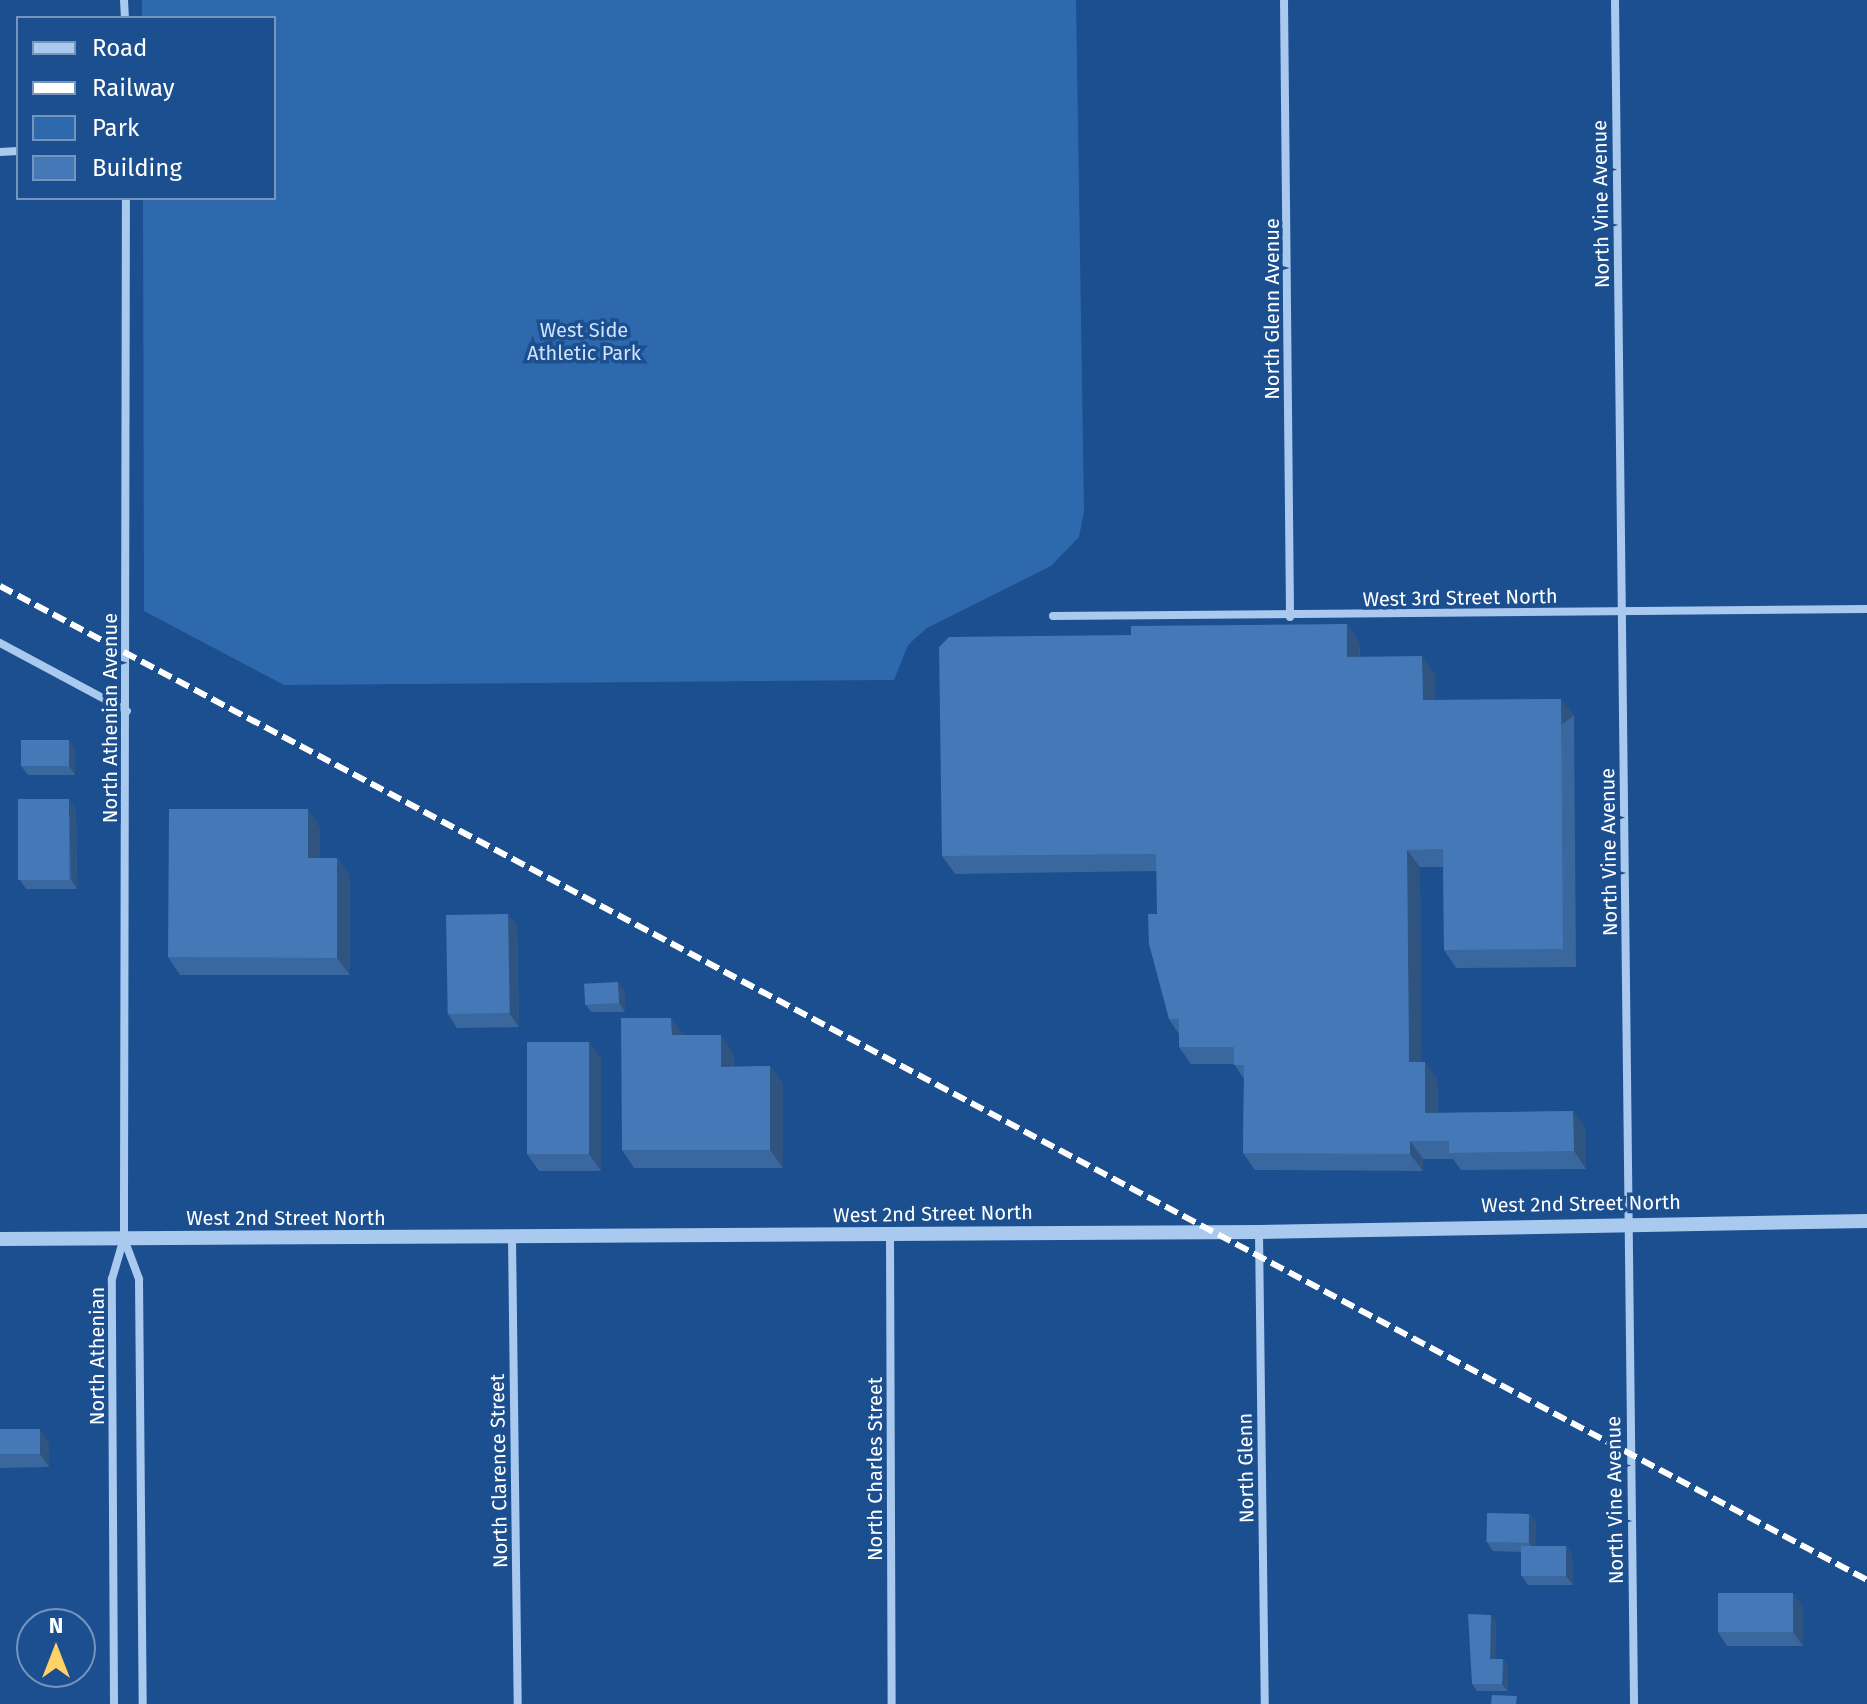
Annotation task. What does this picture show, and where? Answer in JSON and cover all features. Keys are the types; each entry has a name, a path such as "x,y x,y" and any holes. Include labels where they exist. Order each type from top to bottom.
{"street":[{"name":"North Glenn Avenue","path":"1284,0 1290,617"},
{"name":"North Vine Avenue","path":"1615,0 1634,1704"},
{"name":"North Athenian Avenue","path":"124,1238 126,200"},
{"name":"West 3rd Street North","path":"1053,616 1290,617 1867,609"},
{"path":"0,643 127,711"},
{"name":"West 2nd Street North","path":"0,1239 1259,1232 1867,1221"},
{"name":"North Glenn","path":"1259,1232 1265,1704"},
{"name":"North Charles Street","path":"890,1234 892,1704"},
{"name":"North Clarence Street","path":"512,1237 518,1704"},
{"name":"North Athenian","path":"114,1704 112,1279 124,1238"},
{"name":"North Athenian","path":"124,1238 139,1279 143,1704"}],"green space":[{"name":"West Side Athletic Park","path":"142,0 1076,0 1084,512 1079,537 1051,566 927,628 908,645 894,680 284,685 144,611 143,200 276,200 276,16 142,16"}],"building":[{"path":"1347,624 1347,657 1422,656 1423,700 1561,699 1563,949 1444,950 1443,849 1407,850 1409,1062 1425,1062 1425,1113 1573,1111 1574,1151 1449,1153 1449,1141 1410,1141 1410,1154 1243,1153 1244,1065 1234,1065 1234,1047 1179,1047 1179,1019 1169,1019 1149,944 1148,914 1157,914 1156,854 942,856 939,647 949,637 1131,635 1131,626"},
{"path":"21,740 69,740 69,766 21,766"},
{"path":"18,799 69,799 69,880 18,880"},
{"path":"169,809 308,809 308,858 337,858 337,958 168,957"},
{"path":"508,914 510,1013 448,1014 446,915"},
{"path":"618,982 619,1003 585,1005 584,984"},
{"path":"621,1018 671,1018 672,1035 721,1035 721,1067 770,1066 770,1150 622,1150"},
{"path":"527,1042 589,1042 589,1154 527,1154"},
{"path":"0,1429 40,1429 40,1454 0,1454"},
{"path":"1487,1513 1529,1514 1528,1543 1486,1542"},
{"path":"1521,1546 1566,1546 1566,1576 1521,1576"},
{"path":"1718,1593 1793,1593 1793,1632 1718,1632"},
{"path":"1468,1614 1491,1615 1490,1659 1503,1659 1502,1684 1472,1684"},
{"path":"1492,1695 1517,1696 1516,1704 1491,1704"}],"railway":[{"path":"0,586 1867,1580"}]}
